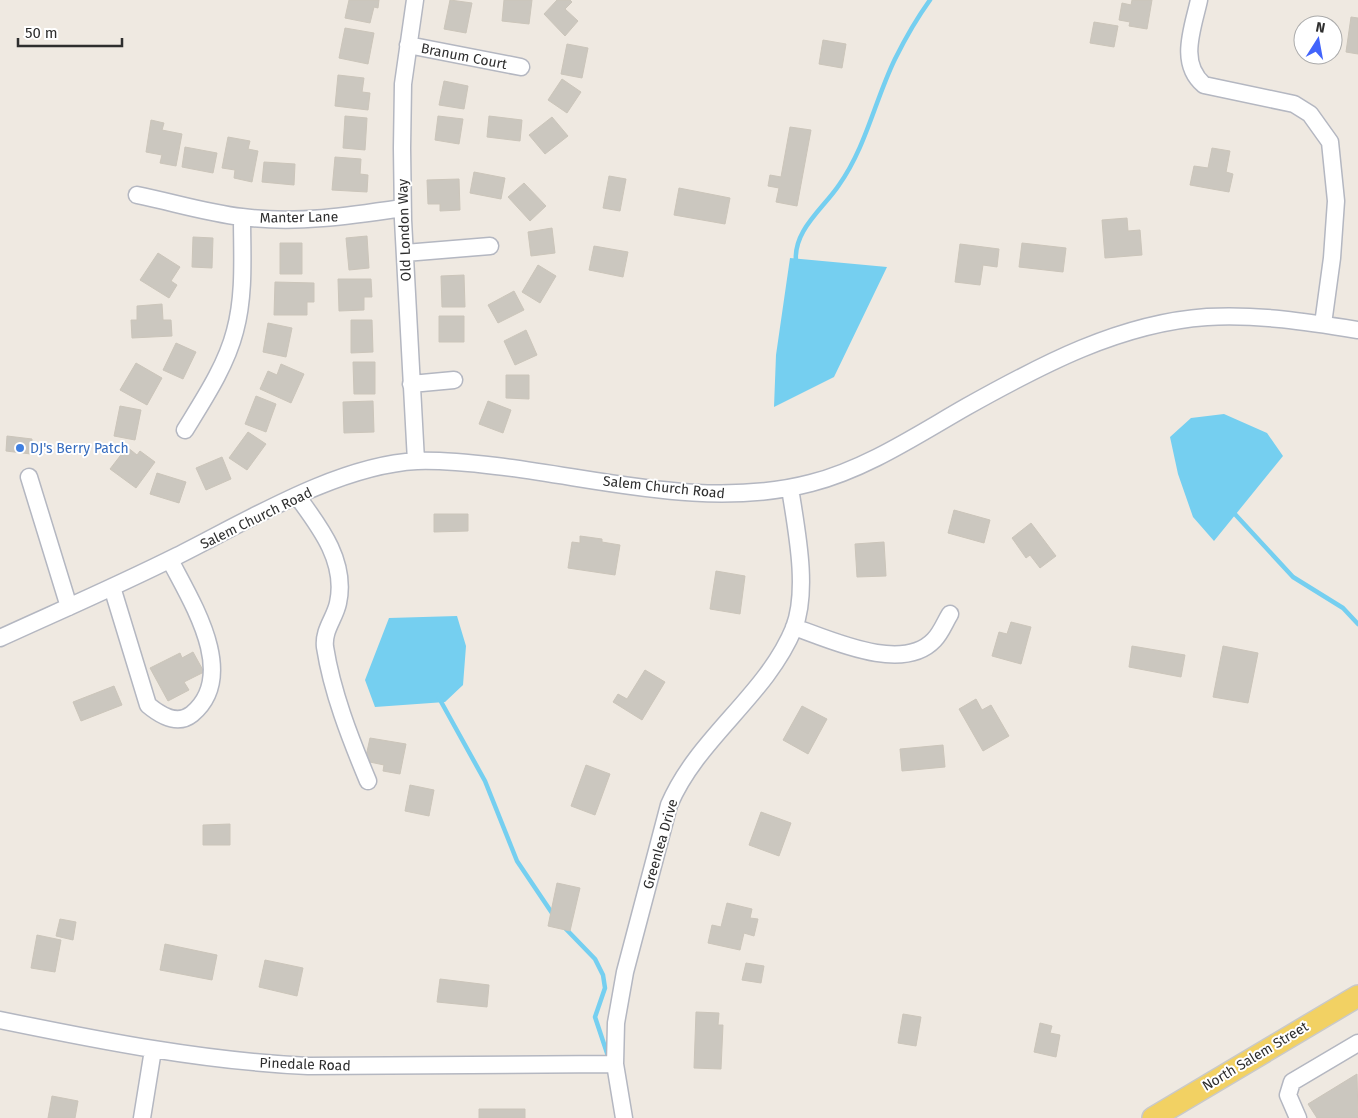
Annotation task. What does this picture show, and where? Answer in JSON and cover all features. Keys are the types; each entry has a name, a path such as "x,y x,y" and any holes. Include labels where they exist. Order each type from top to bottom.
{"main road":[{"name":"North Salem Street","path":"1153,1118 1357,999"}],"street":[{"name":"Old London Way","path":"415,0 403,84 402,208 416,461"},
{"path":"1199,0 1188,60 1197,79 1204,85 1294,104 1310,114 1330,142 1336,201 1332,258 1323,324"},
{"name":"Branum Court","path":"408,45 521,67"},
{"name":"Manter Lane","path":"137,195 242,217 282,220 321,219 402,208"},
{"path":"185,430 219,370 235,332 241,294 242,217"},
{"path":"405,252 490,246"},
{"name":"Salem Church Road","path":"0,638 170,560 298,496 373,469 416,461 461,462 702,493 741,494 790,488 811,483 847,470 901,444 1038,369 1096,342 1151,325 1206,317 1263,318 1323,324 1358,330"},
{"path":"411,384 454,380"},
{"path":"29,477 69,607"},
{"name":"Greenlea Drive","path":"624,1118 615,1064 616,1023 625,972 669,805 692,762 756,688 773,665 794,627 800,584 800,564 790,488"},
{"path":"298,496 325,535 333,554 339,581 338,604 328,626 325,644 336,692 368,781"},
{"path":"112,587 128,636 135,668 148,705 168,718 179,720 189,716 201,706 209,689 212,661 195,608 170,560"},
{"path":"794,627 861,650 894,654 920,650 934,641 950,614"},
{"name":"Pinedale Road","path":"0,1020 153,1050 252,1063 308,1066 615,1064"},
{"path":"1298,1118 1288,1096 1292,1082 1358,1043"},
{"path":"142,1118 153,1050"}],"water":[{"path":"790,258 887,267 834,377 774,407 776,355"},
{"path":"1224,414 1267,433 1283,456 1214,541 1193,517 1178,474 1170,437 1191,418"},
{"path":"457,616 466,646 463,685 445,702 375,707 365,680 389,618"}],"building":[{"path":"349,0 379,0 378,8 374,7 370,23 345,18"},
{"path":"450,0 472,3 466,33 444,29"},
{"path":"504,0 532,0 529,24 502,21"},
{"path":"557,0 570,0 572,2 565,9 578,21 565,36 544,14"},
{"path":"1132,0 1152,0 1147,29 1129,26 1130,22 1119,20 1122,3 1131,5"},
{"path":"1351,17 1358,18 1358,54 1346,52"},
{"path":"1094,22 1118,26 1114,47 1090,43"},
{"path":"345,28 374,33 368,64 339,58"},
{"path":"823,40 846,44 842,68 819,64"},
{"path":"567,44 588,48 582,78 561,74"},
{"path":"338,75 364,78 362,92 370,93 368,110 335,106"},
{"path":"562,79 581,92 567,113 548,100"},
{"path":"444,81 468,86 464,109 439,105"},
{"path":"345,116 367,118 365,150 343,148"},
{"path":"438,116 463,119 459,144 435,140"},
{"path":"489,116 522,120 520,141 487,137"},
{"path":"552,117 568,136 545,154 529,135"},
{"path":"151,120 164,123 162,130 182,134 176,166 160,163 162,155 146,152"},
{"path":"790,127 811,130 797,206 776,202 779,188 768,186 770,175 781,177"},
{"path":"228,137 250,141 248,149 258,151 252,182 234,178 235,170 222,168"},
{"path":"185,147 217,153 213,173 182,167"},
{"path":"1212,148 1230,151 1226,172 1233,174 1229,192 1190,185 1194,166 1208,168"},
{"path":"335,157 361,159 360,174 368,175 367,192 332,190"},
{"path":"264,162 295,164 294,185 262,182"},
{"path":"474,172 505,178 501,199 470,193"},
{"path":"609,176 626,179 620,211 603,208"},
{"path":"459,179 460,210 440,211 440,204 428,204 427,180"},
{"path":"524,183 546,206 530,221 508,197"},
{"path":"679,188 730,198 725,224 674,215"},
{"path":"1127,218 1128,231 1140,230 1142,255 1105,258 1102,220"},
{"path":"552,228 555,253 531,256 528,232"},
{"path":"367,236 369,268 349,270 346,238"},
{"path":"193,237 213,238 212,268 192,267"},
{"path":"280,243 302,243 302,274 280,274"},
{"path":"1022,243 1066,248 1063,272 1019,267"},
{"path":"960,244 999,249 997,267 983,265 980,285 955,282"},
{"path":"594,246 628,252 623,277 589,270"},
{"path":"158,253 180,267 171,281 177,285 169,298 140,280"},
{"path":"538,265 556,276 540,303 522,292"},
{"path":"464,275 465,307 442,307 441,276"},
{"path":"338,279 371,279 372,297 364,297 364,310 339,311"},
{"path":"275,282 314,283 314,302 307,302 307,315 274,315"},
{"path":"514,291 524,310 498,323 488,305"},
{"path":"162,304 163,320 171,320 172,336 132,338 131,320 137,320 137,306"},
{"path":"439,316 464,316 464,342 439,342"},
{"path":"351,320 372,320 373,352 351,353"},
{"path":"268,323 292,328 286,357 263,352"},
{"path":"526,330 537,355 515,365 504,341"},
{"path":"176,343 196,352 183,379 163,370"},
{"path":"353,362 375,362 375,394 354,394"},
{"path":"136,363 162,378 147,405 120,390"},
{"path":"281,364 304,374 291,403 260,389 268,371 277,375"},
{"path":"506,375 529,375 529,399 506,398"},
{"path":"256,396 276,404 266,432 245,424"},
{"path":"373,401 374,432 344,433 343,402"},
{"path":"488,401 511,410 503,433 479,424"},
{"path":"120,406 141,410 135,440 114,436"},
{"path":"248,432 266,444 247,470 229,458"},
{"path":"7,436 32,439 31,454 6,451"},
{"path":"127,447 137,455 140,451 155,462 136,488 110,469"},
{"path":"222,457 231,479 206,490 196,468"},
{"path":"157,473 186,482 179,503 150,494"},
{"path":"954,510 990,520 984,543 948,533"},
{"path":"434,514 468,514 468,531 434,532"},
{"path":"1031,523 1056,556 1040,568 1030,555 1026,558 1012,538"},
{"path":"580,536 602,539 602,542 620,545 615,575 568,568 572,542 580,543"},
{"path":"884,542 886,576 857,577 855,544"},
{"path":"716,571 745,576 740,614 710,609"},
{"path":"1011,622 1031,627 1021,664 992,656 999,632 1007,634"},
{"path":"1132,646 1185,655 1181,677 1129,667"},
{"path":"1223,646 1258,653 1248,703 1213,697"},
{"path":"193,652 204,672 184,682 189,690 168,701 150,668 180,653 182,658"},
{"path":"645,670 665,682 642,720 613,702 618,694 627,699"},
{"path":"114,686 122,705 81,721 73,702"},
{"path":"976,699 982,710 991,705 1009,736 983,751 959,709"},
{"path":"802,706 827,719 808,754 783,740"},
{"path":"370,738 406,744 400,774 383,771 384,765 365,761"},
{"path":"943,745 945,767 902,771 900,749"},
{"path":"586,765 610,774 595,815 571,806"},
{"path":"410,785 434,790 429,816 405,811"},
{"path":"761,812 791,823 779,856 749,845"},
{"path":"230,824 230,845 203,845 203,825"},
{"path":"557,883 580,888 570,931 548,926"},
{"path":"727,903 752,909 750,918 758,919 754,936 744,933 740,950 708,943 712,925 721,927"},
{"path":"60,919 76,922 73,940 56,936"},
{"path":"37,935 61,940 55,972 31,968"},
{"path":"165,944 217,955 212,980 160,970"},
{"path":"265,960 303,968 297,996 259,987"},
{"path":"746,963 764,966 761,983 742,980"},
{"path":"440,979 489,985 487,1007 437,1002"},
{"path":"696,1012 719,1013 718,1025 723,1025 721,1069 694,1068"},
{"path":"903,1014 921,1017 916,1046 898,1043"},
{"path":"1040,1023 1052,1026 1050,1033 1060,1035 1056,1057 1034,1052"},
{"path":"1357,1074 1358,1118 1317,1118 1308,1104"},
{"path":"52,1096 78,1101 75,1118 48,1118"},
{"path":"479,1109 525,1109 525,1118 479,1118"}],"waterway":[{"path":"796,262 796,250 804,230 839,185 848,170 863,139 895,59 911,29 930,0"},
{"path":"1233,512 1293,577 1343,608 1358,624"},
{"path":"439,698 485,781 517,861 554,916"},
{"path":"564,927 595,959 603,975 605,988 595,1017 608,1056"}],"place":[{"name":"DJ's Berry Patch","path":"20,448"}]}
